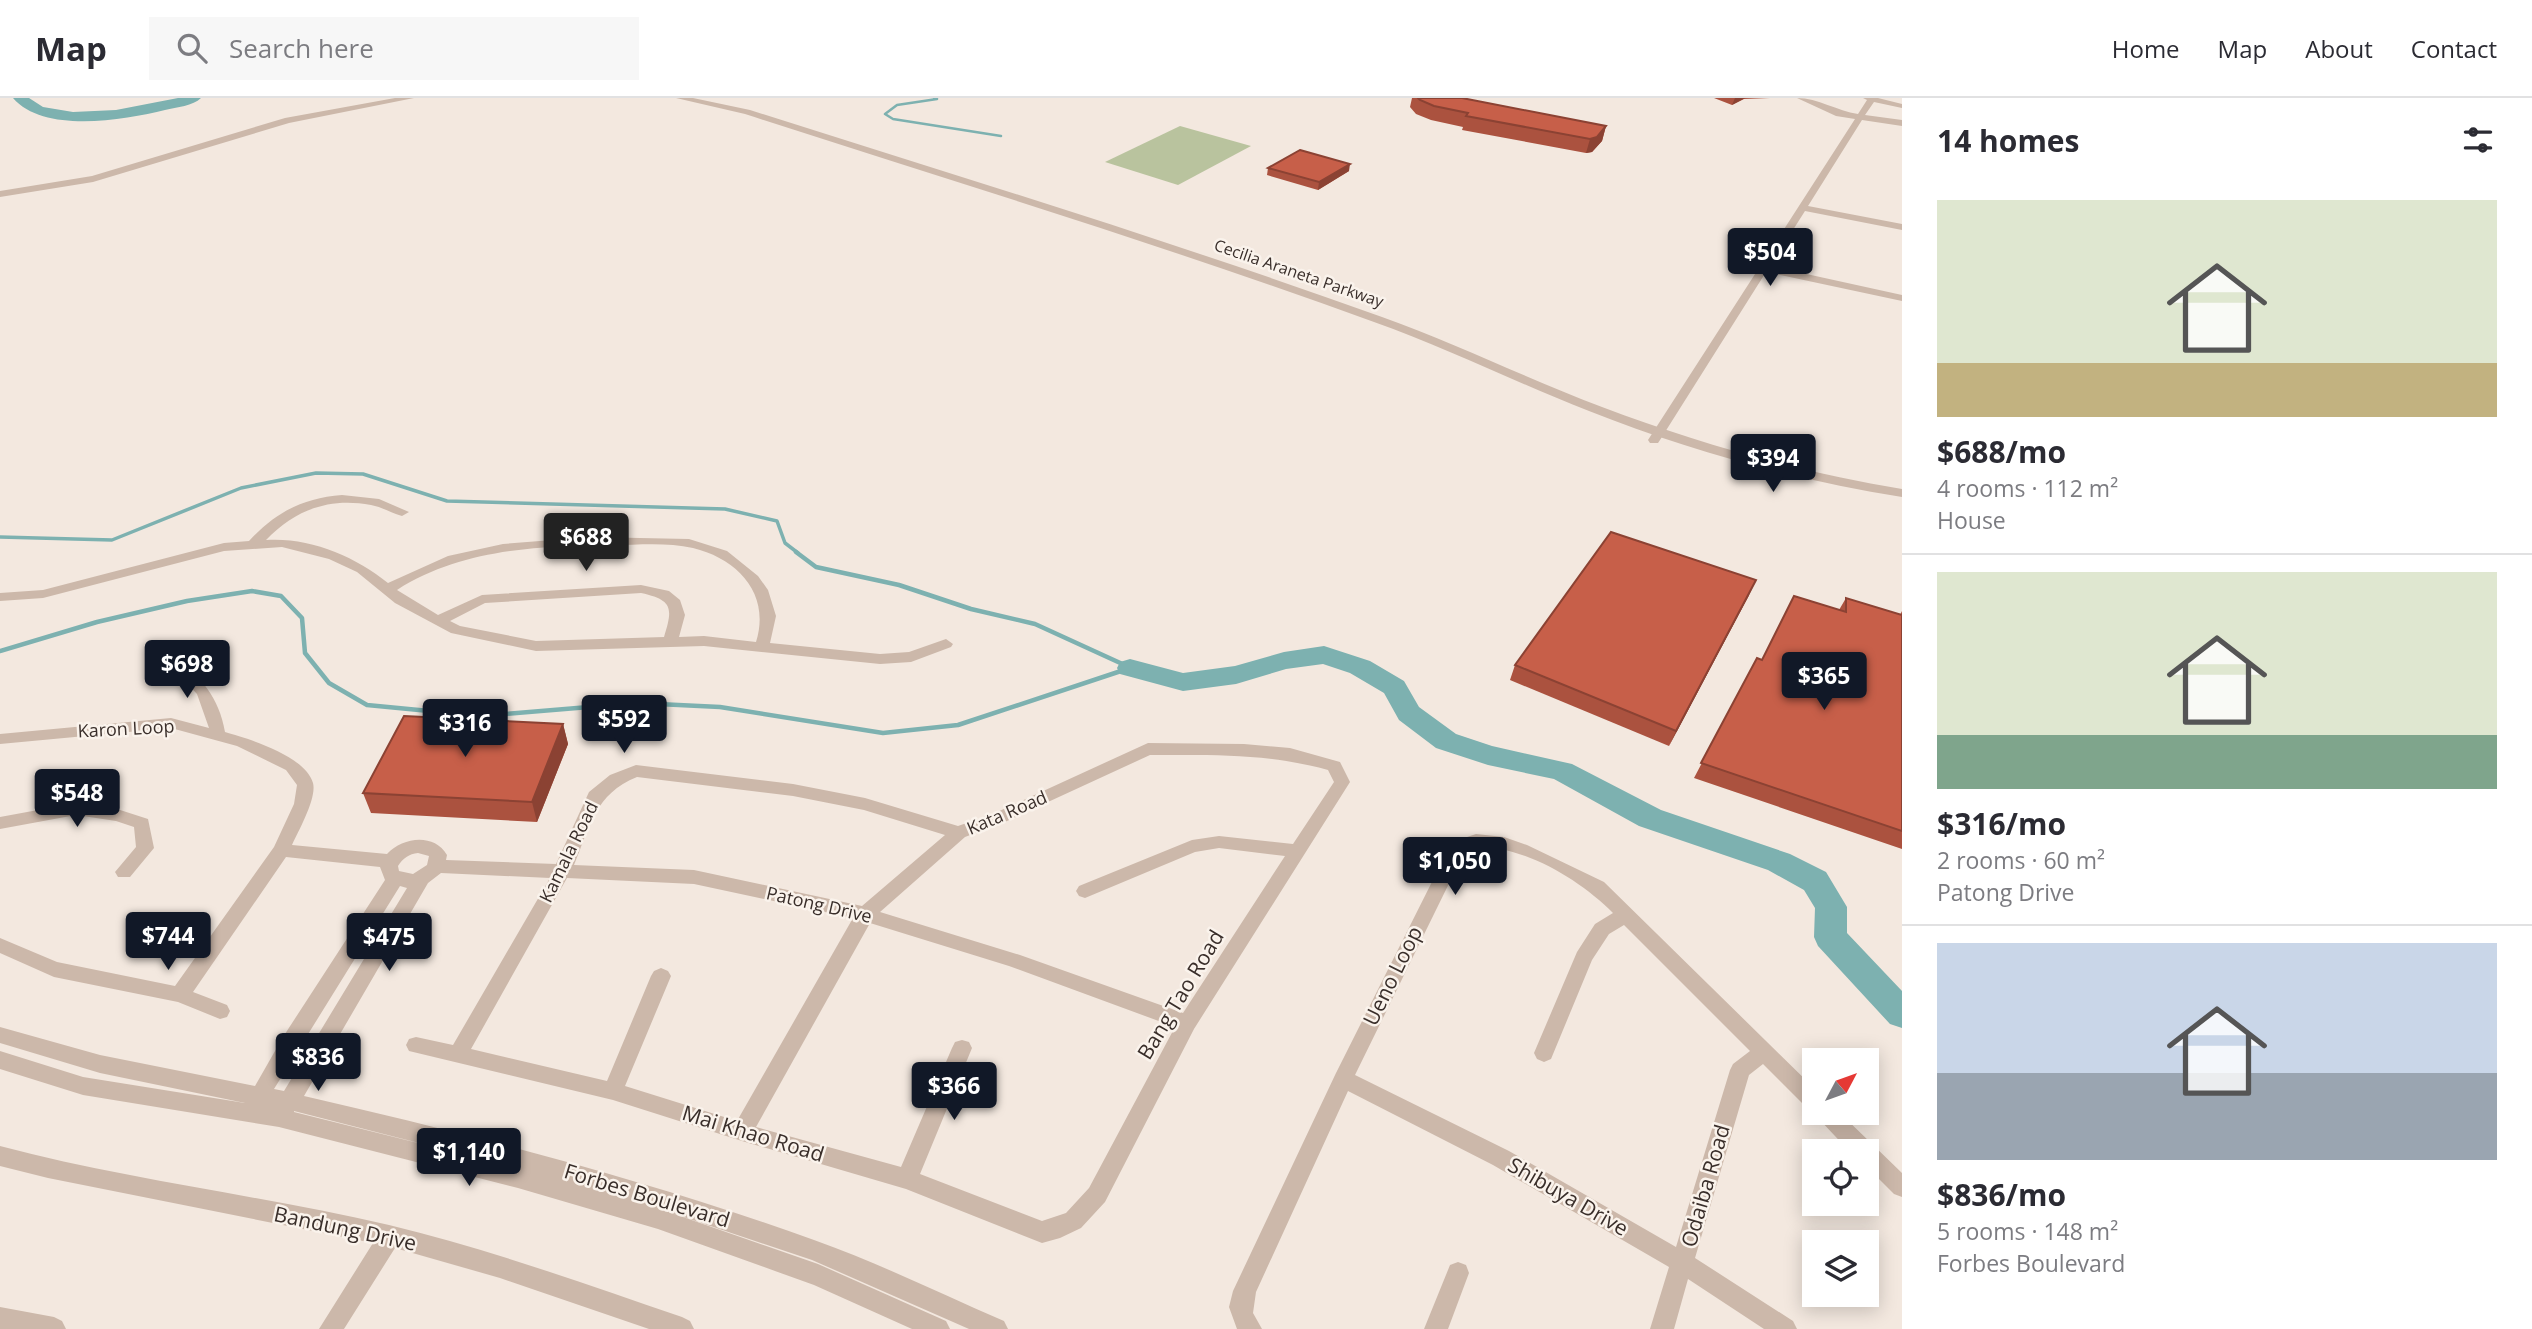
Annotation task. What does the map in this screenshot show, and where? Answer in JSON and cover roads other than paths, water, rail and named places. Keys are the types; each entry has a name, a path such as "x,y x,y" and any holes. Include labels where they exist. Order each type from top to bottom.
{"street":[{"path":"0,194 93,179 276,123 410,98"},
{"name":"Cecilia Araneta Parkway","path":"680,98 747,112 1217,263 1384,321 1657,436 1818,488 1902,504"},
{"path":"1801,98 1821,108 1860,119 1902,123"},
{"path":"1657,436 1860,119 1870,98 1902,106"},
{"path":"1896,98 1902,99"},
{"path":"1802,208 1902,227"},
{"path":"1763,268 1902,298"},
{"name":"Cecilia Araneta Parkway","path":"1657,436 1815,477 1902,493"},
{"path":"255,542 283,516 304,505 325,500 385,503 402,512"},
{"path":"389,589 424,570 463,556 494,550 586,541 660,541 698,545 734,560 759,586 770,618 762,647"},
{"path":"0,607 167,561 255,542 282,543 334,556 362,569 400,600 436,621 456,629 536,646 587,646 671,640 880,659 911,657 946,644"},
{"path":"436,621 482,599 559,592 641,589 664,594 675,603 678,615 671,640"},
{"path":"0,597 43,594"},
{"path":"170,657 209,695 214,706 218,736"},
{"name":"Karon Loop","path":"0,739 171,723 242,742 292,766 305,784 302,804 281,850 180,995"},
{"name":"Kata Road","path":"742,1132 865,914 959,833 1001,817 1149,749 1244,750 1290,754 1335,766"},
{"name":"Bang Tao Road","path":"1042,1232 1063,1229 1080,1216 1097,1195 1187,1023 1342,782 1335,766"},
{"name":"Kamala Road","path":"458,1054 562,872 595,796 616,779 636,771 805,792 865,804 959,833"},
{"path":"0,823 76,809 142,823 145,848 124,872"},
{"name":"Ueno Loop","path":"1250,1329 1241,1315 1240,1300 1422,917 1454,855 1462,846 1475,840 1490,842 1556,864 1598,887 1802,1090"},
{"path":"1085,891 1192,846 1219,842 1298,851"},
{"path":"254,1106 409,847 424,846 435,851 438,855 429,872 284,1110"},
{"path":"281,850 393,870"},
{"name":"Patong Drive","path":"393,870 408,881 429,872 562,872 694,877 865,914 1013,960 1187,1023"},
{"path":"1544,1053 1584,957 1602,929 1627,915"},
{"path":"0,946 54,969 180,995 220,1011"},
{"path":"613,1091 661,976"},
{"name":"Forbes Boulevard","path":"0,1035 254,1106"},
{"name":"Mai Khao Road","path":"416,1045 613,1091 742,1132 907,1179 1042,1232"},
{"path":"907,1179 962,1048"},
{"name":"Odaiba Road","path":"1662,1329 1740,1070 1763,1052"},
{"name":"Forbes Boulevard","path":"0,1060 83,1086 284,1110 548,1166 692,1208 816,1251 996,1329"},
{"name":"Shibuya Drive","path":"1343,1079 1502,1158 1683,1263 1785,1329"},
{"name":"Forbes Boulevard","path":"284,1110 658,1219 818,1275 938,1329"},
{"path":"1838,1125 1853,1139"},
{"name":"Bandung Drive","path":"0,1156 56,1172 390,1236 565,1287 682,1329"},
{"path":"1879,1165 1902,1187"},
{"path":"331,1329 390,1236"},
{"path":"1436,1329 1458,1273"},
{"path":"0,1319 54,1329"}],"waterway":[{"path":"20,98 38,110 73,116 138,111 194,98"},
{"path":"934,98 937,99 897,105 885,114 893,119 1001,136"},
{"path":"0,537 112,540 241,488 316,473 363,474 447,501 725,509 777,521 785,543 798,553"},
{"path":"796,552 816,567 899,585 971,609 1035,624 1129,667"},
{"path":"0,651 97,622 187,601 252,591 281,596 302,618 305,653 329,683 367,705 481,716 637,703 720,707 883,733 958,725 1130,668"},
{"path":"1130,668 1183,682 1236,675 1284,661 1324,655 1360,667 1394,687 1409,713 1446,741 1488,755 1562,771 1650,818 1779,862 1815,881 1831,907 1830,937 1902,1014"}]}
